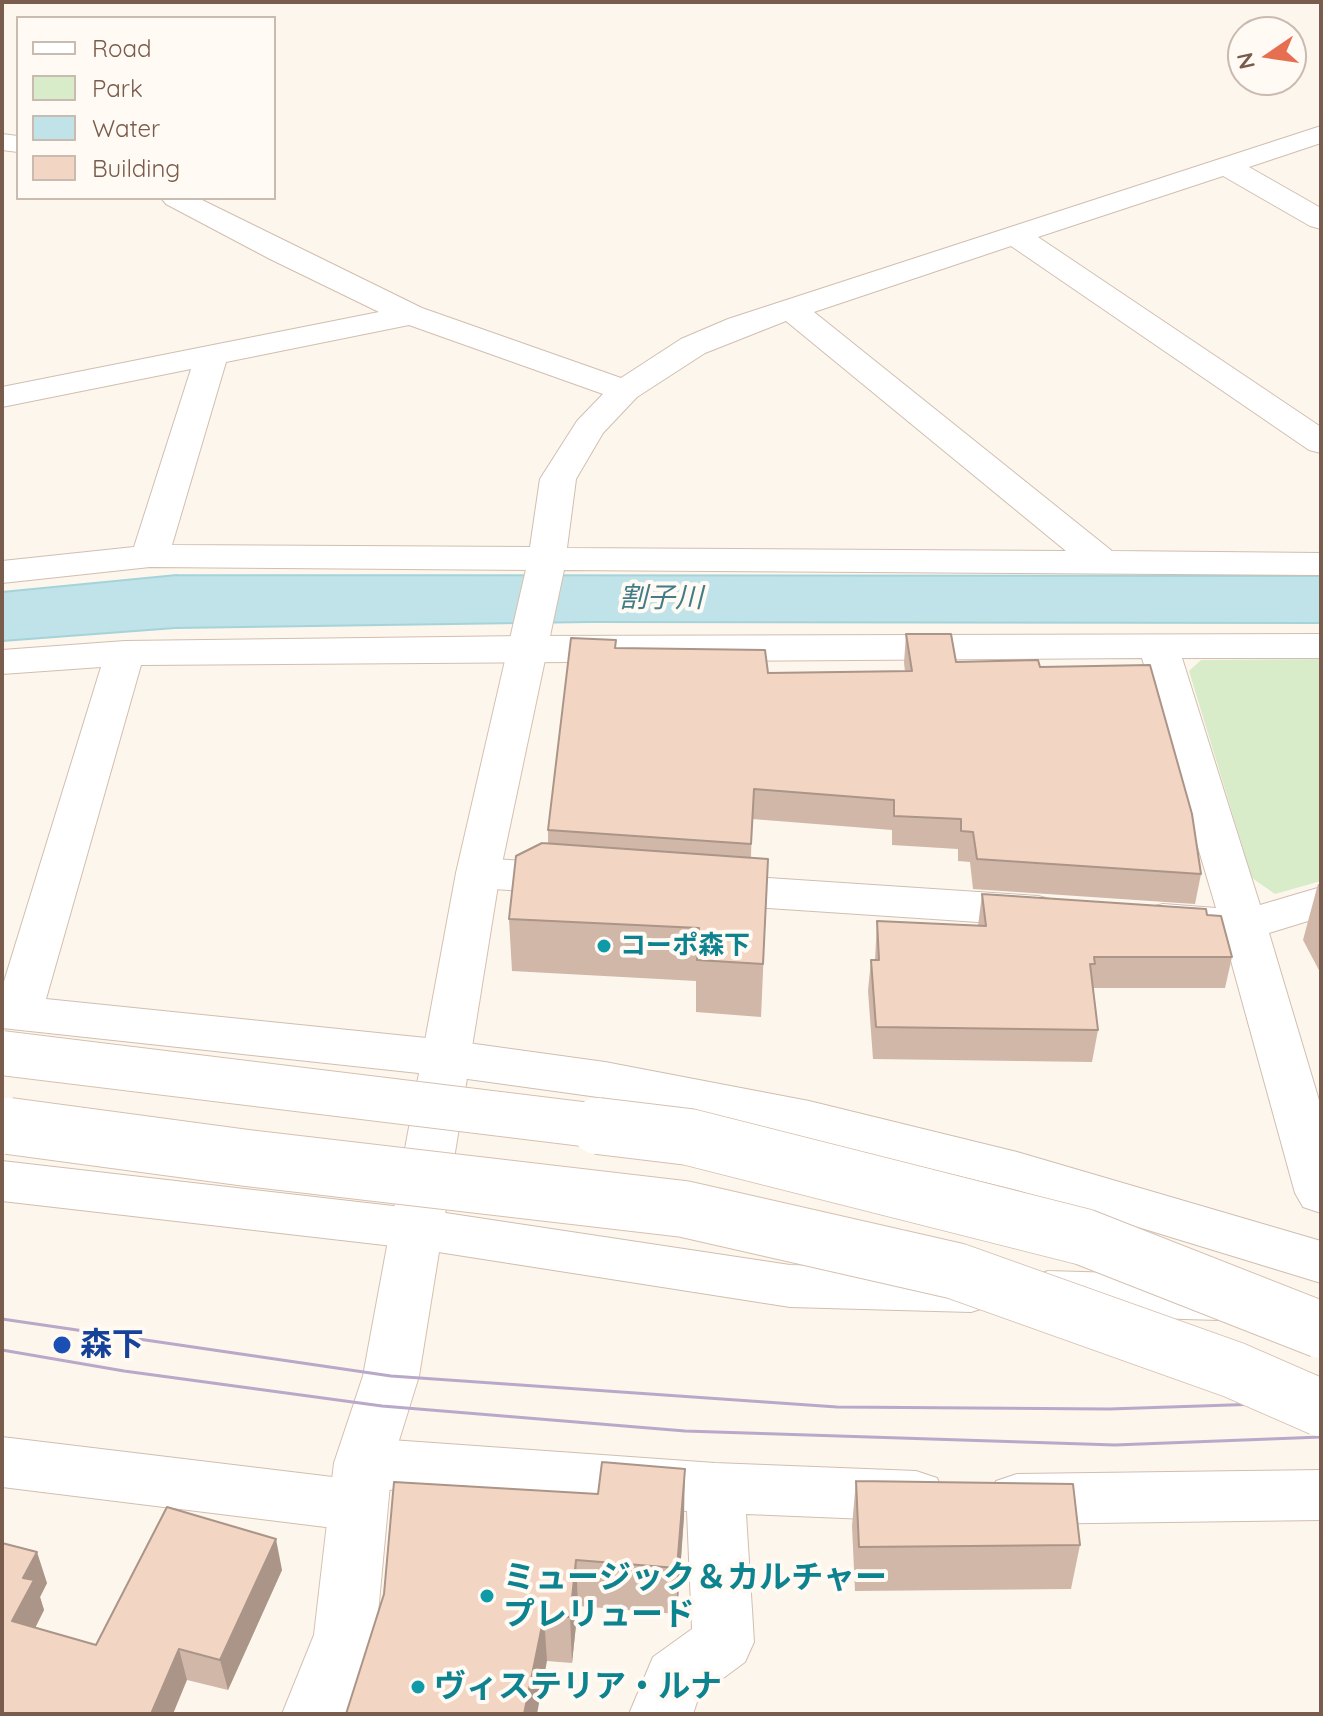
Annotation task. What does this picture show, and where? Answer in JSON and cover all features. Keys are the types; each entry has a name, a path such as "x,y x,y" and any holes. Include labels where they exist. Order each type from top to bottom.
{"street":[{"path":"314,1714 345,1635 361,1484 391,1376 419,1229 478,873 547,561 558,479 589,428 625,390 693,346 791,309 1017,237 1321,134"},
{"path":"1227,166 1321,220"},
{"path":"180,200 411,315 625,390"},
{"path":"1017,237 1321,443"},
{"path":"791,309 1102,562"},
{"path":"2,397 411,315"},
{"path":"150,556 212,355"},
{"path":"2,572 150,556 1321,564"},
{"path":"2,662 125,653 528,640 1321,646"},
{"path":"1158,646 1244,925 1321,1193"},
{"path":"7,1026 125,653"},
{"path":"478,873 619,883"},
{"path":"666,886 1072,913"},
{"path":"1119,916 1244,925 1321,902"},
{"path":"7,1026 446,1058 605,1080 809,1120 1017,1171 1321,1262"},
{"path":"7,1026 689,1137 1084,1237 1321,1330"},
{"path":"2,1125 247,1158 684,1209 956,1271 1234,1370 1321,1408"},
{"path":"2,1181 419,1229 790,1286 1321,1302"},
{"path":"2,1462 361,1484 715,1488 991,1500 1315,1500"},
{"path":"661,1714 675,1677 723,1642 715,1488"}],"green space":[{"path":"1321,659 1321,881 1275,894 1252,878 1189,671 1201,660"}],"water":[{"name":"割子川","path":"177,575 1321,576 1321,623 589,622 175,628 2,641 2,592"}],"building":[{"path":"906,634 951,634 956,662 1038,660 1040,667 1150,665 1192,814 1201,874 977,859 973,832 961,831 961,819 894,816 894,800 754,789 751,844 548,830 571,638 616,640 615,648 765,650 768,673 912,671"},
{"path":"542,843 768,859 763,964 697,960 699,928 509,919 516,856"},
{"path":"982,894 1206,909 1207,915 1221,916 1232,957 1094,957 1095,964 1090,964 1098,1030 876,1027 871,960 879,960 877,921 986,926"},
{"path":"602,1462 685,1469 677,1568 576,1560 570,1617 544,1616 524,1714 346,1714 384,1594 394,1482 598,1494"},
{"path":"856,1481 1073,1484 1080,1545 859,1547"},
{"path":"167,1507 276,1539 220,1660 179,1649 151,1714 2,1714 2,1543 37,1552 23,1578 34,1580 12,1621 96,1645"}],"tram line":[{"path":"2,1319 391,1376 837,1407 1109,1409 1321,1402"},
{"path":"2,1350 124,1371 382,1406 685,1431 1115,1445 1321,1437"}],"place":[{"name":"コーポ森下","path":"604,946"},
{"name":"森下","path":"62,1345"},
{"name":"ミュージック＆カルチャー プレリュード","path":"487,1596"},
{"name":"ヴィステリア・ルナ","path":"418,1687"}]}
